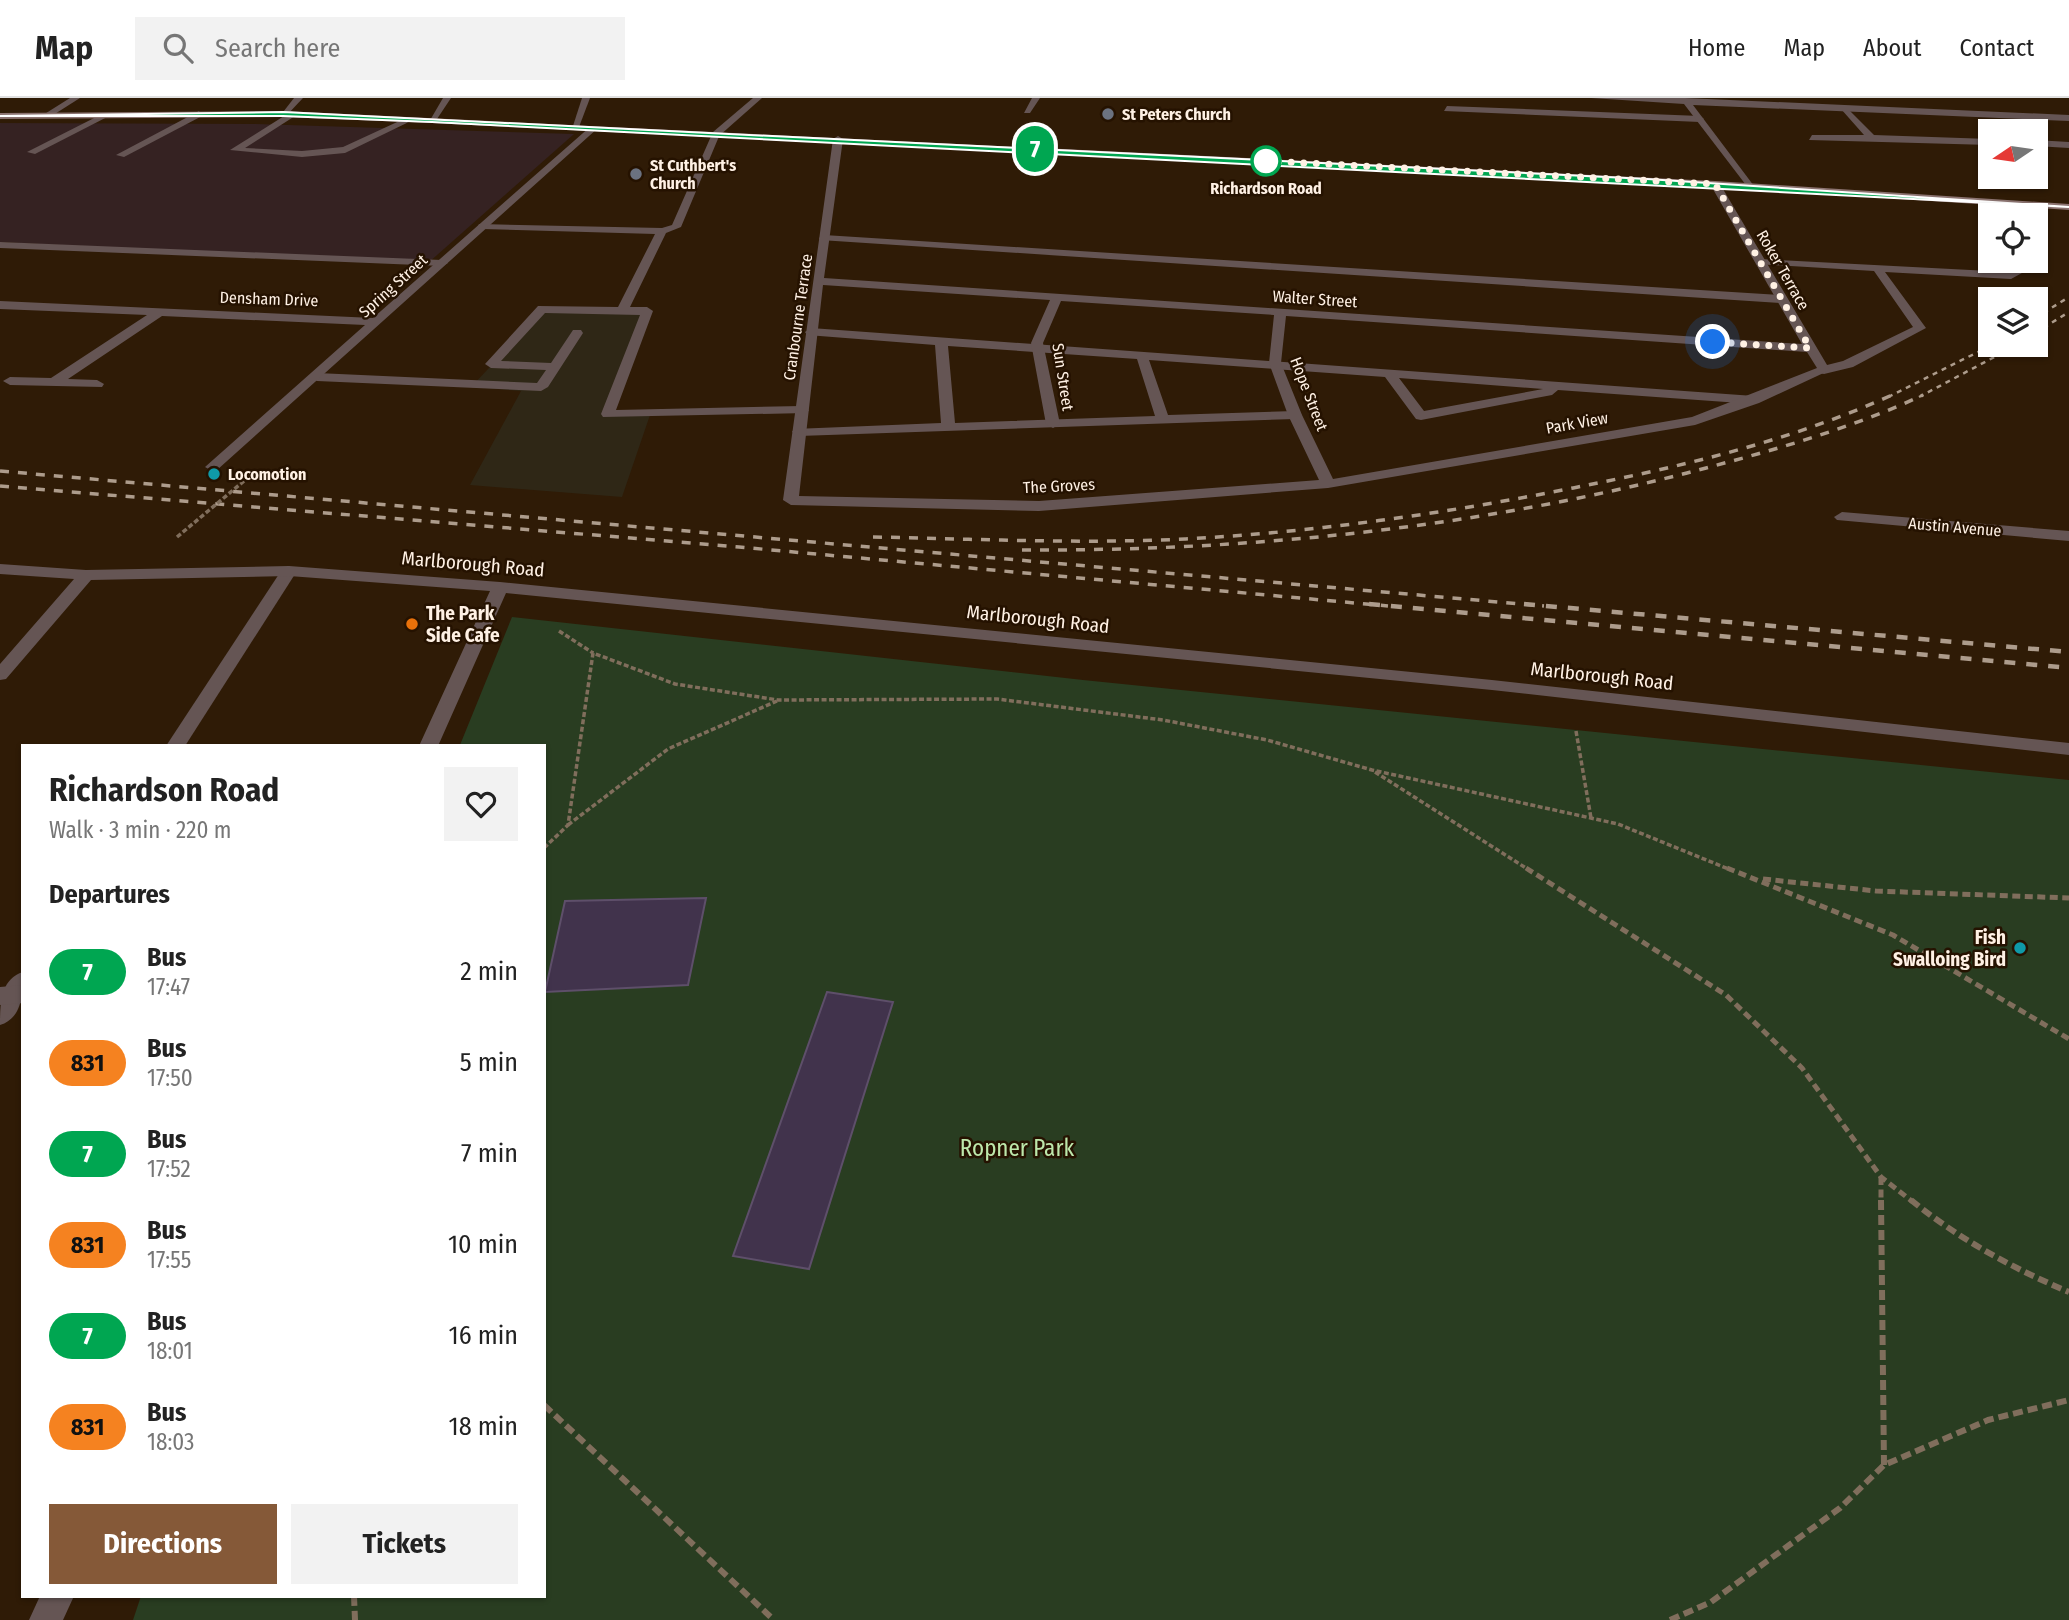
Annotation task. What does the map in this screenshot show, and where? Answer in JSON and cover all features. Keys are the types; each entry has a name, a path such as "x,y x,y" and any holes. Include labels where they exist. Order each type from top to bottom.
{"street":[{"path":"47,115 76,98"},
{"path":"299,98 287,114 235,150 302,154 345,150 411,119"},
{"path":"432,120 447,98"},
{"path":"575,127 586,98"},
{"path":"483,226 662,231 676,227 716,134 758,98"},
{"path":"1027,111 1036,98"},
{"path":"1595,98 1954,113 2068,125"},
{"path":"1936,98 1954,113"},
{"path":"1682,100 1700,119 1749,186"},
{"path":"1844,108 1871,138"},
{"path":"1447,109 1700,119"},
{"path":"121,155 199,114"},
{"path":"3,117 287,114 411,119 1715,184 2069,206"},
{"path":"32,152 107,115"},
{"name":"Spring Street","path":"212,467 317,377 594,128"},
{"path":"1812,138 1978,142"},
{"name":"Cranbourne Terrace","path":"791,500 838,139"},
{"path":"2048,144 2069,145"},
{"name":"Roker Terrace","path":"1715,184 1824,370"},
{"path":"622,311 662,231"},
{"path":"824,239 1781,299"},
{"path":"0,246 442,263"},
{"path":"1760,262 2011,276 2016,273"},
{"name":"Park View","path":"1328,484 1695,421 1754,400 1824,370 1848,364 1920,328 1877,268"},
{"name":"Walter Street","path":"819,281 1810,348"},
{"name":"Sun Street","path":"1052,424 1037,346 1057,297"},
{"name":"Densham Drive","path":"0,305 376,322"},
{"path":"554,367 491,364 542,309 648,311 608,414 802,410"},
{"path":"55,382 160,312"},
{"name":"Hope Street","path":"1280,313 1275,363 1295,415 1328,484"},
{"path":"811,331 1754,400"},
{"path":"317,377 541,387 577,333"},
{"path":"940,340 948,427"},
{"path":"1147,354 1143,360 1163,420"},
{"path":"1388,372 1421,416 1575,386"},
{"path":"10,381 97,384"},
{"path":"799,432 1295,415"},
{"name":"The Groves","path":"791,500 1039,506 1328,484"},
{"name":"Austin Avenue","path":"1842,517 2069,536"},
{"name":"Marlborough Road","path":"0,569 86,575 289,571 500,587 1479,684 2069,749"},
{"path":"176,744 289,571"},
{"path":"0,675 86,575"},
{"path":"429,744 500,587"},
{"path":"0,1016 15,991"},
{"path":"46,1620 56,1598"}],"path":[{"path":"177,537 244,481"},
{"path":"568,825 593,653 675,684 778,701 997,699 1176,723 1267,740 1372,770 1618,824 1894,935 2069,1039"},
{"path":"546,846 568,825 668,749 778,701"},
{"path":"1575,726 1591,818"},
{"path":"1372,770 1726,995 1801,1068 1881,1177 1943,1226 2026,1274 2069,1292"},
{"path":"1755,878 1876,891 2069,898"},
{"path":"1881,1177 1884,1465"},
{"path":"1670,1620 1711,1602 1840,1508 1884,1465 1988,1420 2069,1400"},
{"path":"546,1407 774,1620"},
{"path":"354,1598 355,1620"}],"shaded area":[{"path":"0,123 256,124 574,134 428,263 0,242"},
{"path":"544,310 642,312 604,416 650,415 622,497 470,485 521,391 471,387"}],"green space":[{"name":"Ropner Park","path":"512,617 1083,680 2069,780 2069,1620 133,1620 140,1598 546,1598 546,744 460,744"}],"building":[{"path":"706,898 688,985 546,992 565,901"},
{"path":"827,992 893,1002 809,1269 733,1256"}],"railway":[{"path":"2048,310 2069,297"},
{"path":"2048,325 2069,312"},
{"path":"1892,395 1978,352"},
{"path":"1921,396 1994,357"},
{"path":"873,537 1029,541 1185,539 1284,532 1382,520 1529,496 1698,461 1816,425 1892,395"},
{"path":"1888,397 1892,395"},
{"path":"1022,550 1274,541 1357,533 1523,509 1747,457 1836,430 1921,396"},
{"path":"0,471 1544,606"},
{"path":"0,486 739,547 1388,606"},
{"path":"1369,604 2069,668"},
{"path":"1524,604 2069,652"}],"bus line":[{"name":"7","path":"0,116 283,114 432,120 1732,185 2069,207"}],"place":[{"name":"St Peters Church","path":"1108,114"},
{"name":"Richardson Road","path":"1266,161"},
{"name":"St Cuthbert's Church","path":"636,174"},
{"name":"Locomotion","path":"214,474"},
{"name":"The Park Side Cafe","path":"412,624"},
{"name":"Fish Swalloing Bird","path":"2020,948"}],"route":[{"path":"1266,161 1715,184 1810,348 1713,342"}]}
